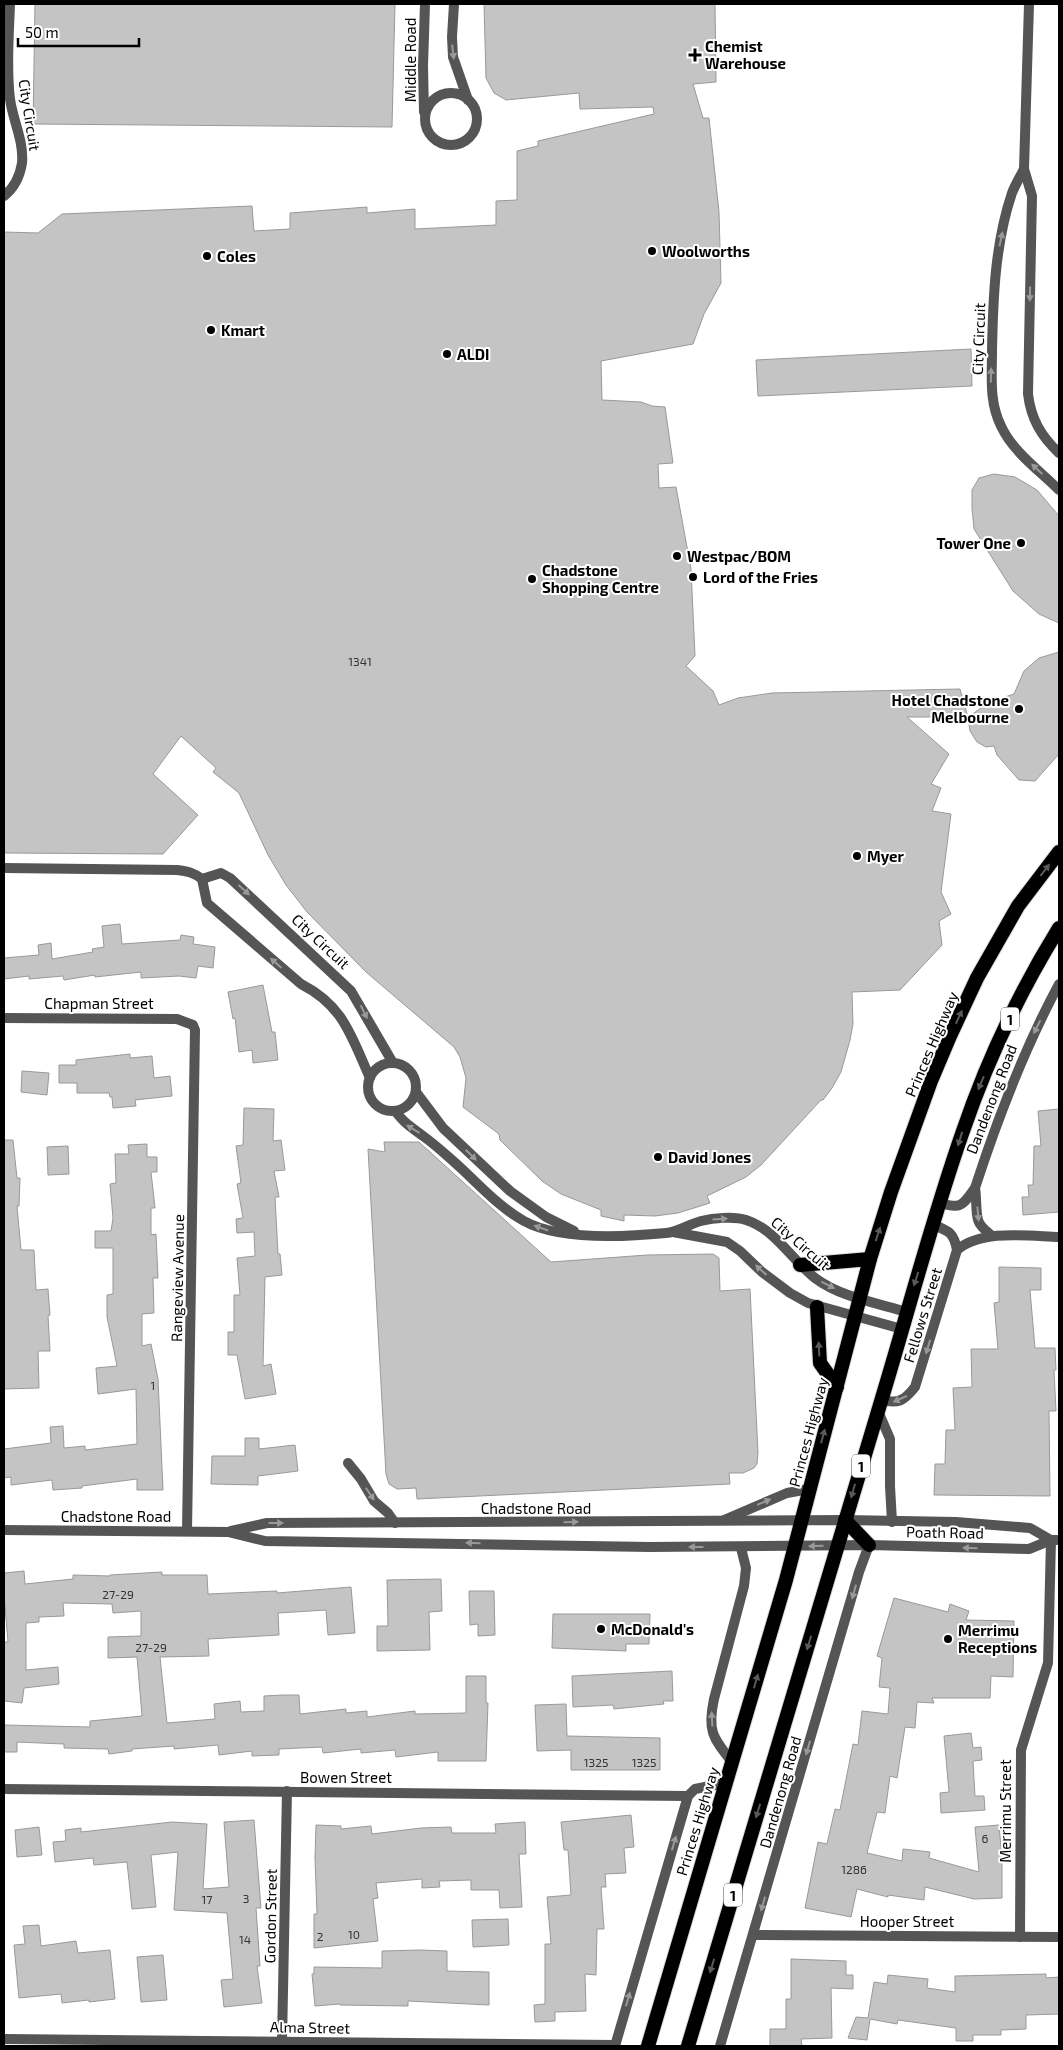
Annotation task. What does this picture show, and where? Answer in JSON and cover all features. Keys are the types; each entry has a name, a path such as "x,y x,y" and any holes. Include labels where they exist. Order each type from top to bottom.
{"highway":[{"name":"Princes Highway","path":"648,2046 794,1546 870,1259 918,1114 950,1036 981,971 1018,906 1059,852"},
{"name":"1","path":"688,2046 962,1133 982,1081 1034,970 1059,928"},
{"path":"800,1265 870,1259"},
{"path":"817,1307 820,1363 837,1387"},
{"path":"845,1520 869,1545"}],"street":[{"name":"City Circuit","path":"4,196 16,181 22,162 21,141 12,111 9,91 10,4"},
{"name":"Middle Road","path":"425,4 423,66 425,116"},
{"path":"454,4 452,48 454,61 468,100 476,113 476,124 472,134 459,144 449,146 436,141 426,128 425,116 432,101 442,95 453,93 468,100"},
{"name":"City Circuit","path":"1029,4 1024,169 1032,196 1029,401 1037,427 1059,453"},
{"name":"City Circuit","path":"1024,169 1012,191 997,258 993,305 992,393 996,413 1007,437 1025,459 1059,490"},
{"name":"City Circuit","path":"4,868 177,870 191,872 202,879 221,873 230,878 341,980 356,997 393,1063"},
{"path":"202,879 208,903 301,984 315,992 338,1013 351,1032 370,1078"},
{"name":"Dandenong Road","path":"941,1202 954,1207 958,1206 965,1203 975,1188 1012,1082 1034,1032 1059,984"},
{"name":"Chapman Street","path":"4,1018 177,1019 193,1025"},
{"name":"Rangeview Avenue","path":"187,1531 196,1036 193,1025"},
{"path":"393,1063 402,1065 410,1070 415,1078 416,1092 409,1105 396,1111 382,1109 371,1100 368,1087 370,1078 379,1067 393,1063"},
{"name":"City Circuit","path":"416,1092 443,1128 510,1191 558,1224 589,1235"},
{"name":"City Circuit","path":"396,1111 406,1125 425,1136 515,1215 547,1230 589,1235 673,1232 726,1242 740,1251 762,1272 790,1293 817,1307 902,1329"},
{"path":"975,1188 978,1202 977,1219 981,1226 992,1236"},
{"name":"City Circuit","path":"673,1232 705,1220 738,1218 746,1220 769,1234 817,1279 842,1292 907,1312"},
{"path":"934,1225 948,1231 953,1237 957,1250 971,1241 992,1236 1059,1237"},
{"name":"Fellows Street","path":"880,1405 900,1401 915,1388 957,1250"},
{"path":"880,1405 890,1438 892,1522"},
{"path":"348,1463 361,1479 374,1501 388,1513 395,1523"},
{"path":"721,1521 786,1494 809,1489"},
{"name":"Chadstone Road","path":"228,1532 267,1523 845,1520"},
{"name":"Poath Road","path":"845,1520 956,1522 1030,1528 1055,1540"},
{"name":"Chadstone Road","path":"4,1530 228,1532 265,1540 741,1548 838,1546"},
{"name":"Poath Road","path":"838,1546 1029,1548 1055,1540"},
{"name":"Merrimu Street","path":"1020,1937 1021,1750 1048,1663 1055,1540"},
{"name":"Dandenong Road","path":"720,2046 754,1936 859,1572 869,1545"},
{"path":"732,1762 715,1740 711,1718 714,1699 745,1581 746,1568 741,1548"},
{"path":"615,2046 688,1796 695,1789 725,1783"},
{"name":"Bowen Street","path":"4,1789 688,1796"},
{"name":"Gordon Street","path":"282,2042 287,1791"},
{"name":"Hooper Street","path":"754,1936 1059,1937"},
{"name":"Alma Street","path":"4,2039 615,2046"}],"building":[{"path":"35,4 395,4 392,127 33,124"},
{"name":"Chadstone Shopping Centre","path":"484,4 715,4 716,82 693,84 703,118 709,118 719,212 721,283 704,314 693,344 601,361 602,400 641,402 652,406 665,407 673,463 658,464 659,488 676,487 691,569 695,656 686,666 713,691 719,705 738,698 772,693 960,689 968,717 907,717 949,754 931,784 941,788 932,811 951,814 941,892 951,914 939,921 942,945 900,990 852,992 853,1024 841,1072 823,1100 761,1165 746,1177 707,1196 710,1203 678,1213 655,1216 624,1215 624,1221 601,1216 601,1210 561,1194 542,1181 500,1140 499,1134 463,1107 466,1078 460,1057 454,1047 366,972 307,912 286,885 268,855 239,793 213,772 216,768 181,736 153,774 198,815 163,854 4,853 4,232 38,233 62,214 252,206 254,231 290,229 290,213 367,207 367,213 415,209 415,229 496,225 496,201 517,200 517,151 538,146 538,141 654,114 653,107 580,109 579,93 506,100 494,93 486,78"},
{"path":"971,349 972,386 758,396 756,360"},
{"name":"Tower One","path":"994,474 1015,477 1037,490 1059,516 1059,623 1039,614 1013,591 974,529 972,490 979,478"},
{"name":"Hotel Chadstone Melbourne","path":"1059,652 1059,754 1035,781 1019,780 997,755 994,746 986,747 977,742 970,731 968,717 990,702 1014,694 1024,671 1039,658"},
{"path":"120,924 122,944 180,940 181,935 194,937 193,944 215,947 213,968 198,966 196,978 179,976 141,978 141,972 95,977 95,975 64,980 63,976 29,979 29,976 4,979 4,958 39,955 38,945 51,943 52,959 93,952 92,949 104,947 102,926"},
{"path":"263,985 272,1032 275,1032 278,1060 253,1063 252,1050 239,1052 235,1018 233,1019 228,992"},
{"path":"130,1054 130,1058 152,1056 154,1078 170,1076 172,1096 135,1100 136,1106 113,1108 112,1097 110,1097 109,1093 77,1093 77,1083 59,1083 59,1065 76,1065 76,1060"},
{"path":"22,1071 49,1073 47,1095 21,1092"},
{"path":"244,1108 274,1109 273,1141 281,1140 285,1170 274,1171 279,1197 275,1197 278,1254 280,1254 282,1275 265,1277 263,1366 271,1364 276,1394 245,1399 237,1355 228,1355 228,1332 234,1332 234,1295 240,1295 237,1258 255,1256 254,1232 237,1233 236,1219 243,1218 237,1184 241,1183 236,1146 243,1145"},
{"path":"1059,1109 1059,1212 1023,1215 1022,1197 1029,1197 1028,1185 1033,1185 1034,1146 1041,1146 1038,1111"},
{"path":"4,1140 13,1140 17,1178 20,1178 19,1206 17,1206 21,1250 34,1250 36,1290 48,1289 50,1351 38,1351 39,1388 4,1389"},
{"path":"384,1142 419,1142 551,1262 647,1255 713,1254 719,1258 720,1291 750,1289 758,1453 757,1464 754,1468 743,1473 729,1473 730,1484 417,1499 416,1488 397,1489 389,1484 386,1474 368,1149 385,1152"},
{"path":"147,1144 147,1157 157,1157 157,1172 151,1172 155,1208 151,1208 151,1235 156,1234 158,1278 153,1278 154,1313 142,1314 142,1346 151,1344 158,1379 163,1490 137,1490 137,1479 82,1486 82,1488 53,1490 52,1480 11,1485 11,1477 4,1478 4,1449 51,1443 50,1427 63,1426 64,1448 85,1446 85,1450 137,1444 136,1389 98,1394 96,1368 117,1366 107,1317 107,1295 113,1294 113,1248 95,1248 95,1231 111,1231 113,1218 110,1184 116,1183 115,1154 129,1154 128,1145"},
{"path":"68,1146 69,1174 48,1175 47,1147"},
{"path":"999,1267 1041,1268 1041,1290 1030,1290 1035,1348 1055,1348 1056,1411 1049,1411 1050,1496 934,1495 935,1464 945,1464 946,1430 955,1430 953,1388 972,1387 971,1349 998,1349 994,1303 999,1302"},
{"path":"245,1438 259,1438 259,1449 295,1445 298,1471 258,1476 258,1485 211,1484 212,1456 245,1456"},
{"path":"24,1571 25,1584 73,1579 73,1575 110,1576 162,1572 162,1575 207,1575 208,1594 277,1591 277,1593 351,1587 355,1633 328,1635 326,1610 278,1613 279,1635 208,1639 209,1656 160,1657 167,1723 215,1719 214,1704 240,1701 241,1712 264,1711 264,1696 284,1695 299,1695 300,1714 346,1709 346,1713 367,1711 367,1717 415,1711 415,1714 466,1713 466,1676 486,1676 486,1703 488,1703 486,1761 438,1761 438,1752 396,1757 395,1750 361,1753 361,1749 323,1753 322,1747 279,1749 279,1755 252,1756 252,1751 219,1755 218,1745 174,1749 174,1746 132,1749 132,1751 109,1754 108,1749 64,1748 64,1744 17,1742 17,1752 4,1752 4,1725 90,1727 90,1721 142,1716 137,1657 108,1658 108,1637 141,1636 141,1611 113,1613 112,1604 63,1603 64,1616 39,1617 39,1622 26,1623 26,1670 58,1667 59,1684 24,1688 22,1703 4,1701 4,1642 8,1642 4,1573"},
{"path":"441,1579 442,1611 429,1612 430,1650 377,1651 377,1626 388,1626 387,1580"},
{"path":"469,1591 494,1591 495,1635 478,1636 478,1624 470,1625"},
{"path":"894,1598 948,1612 950,1604 969,1611 966,1620 1014,1621 1013,1677 991,1676 990,1698 932,1698 934,1703 917,1702 915,1728 905,1727 897,1778 890,1776 885,1813 877,1812 867,1853 902,1861 903,1849 930,1852 929,1858 979,1872 975,1827 999,1825 1002,1859 1002,1898 974,1899 925,1887 924,1900 888,1895 888,1897 857,1889 851,1917 805,1908 818,1842 827,1844 835,1809 840,1810 853,1744 858,1745 862,1711 888,1714 890,1688 879,1687 882,1658 877,1656"},
{"name":"McDonald's","path":"553,1614 650,1614 649,1644 626,1644 626,1651 552,1648"},
{"path":"672,1671 673,1701 663,1701 664,1704 614,1709 613,1705 573,1707 572,1676"},
{"path":"566,1704 567,1736 660,1738 660,1770 571,1770 571,1750 537,1751 535,1705"},
{"path":"971,1733 973,1748 981,1747 982,1760 973,1761 975,1796 984,1796 985,1810 941,1813 940,1793 949,1792 944,1736"},
{"path":"631,1815 634,1847 624,1848 626,1873 605,1874 606,1887 601,1887 604,1929 597,1929 596,1975 585,1974 586,2011 555,2012 555,2021 535,2022 534,2005 545,2004 545,1944 551,1944 547,1897 571,1895 568,1850 564,1850 561,1822"},
{"path":"254,1820 261,1908 256,1908 260,1966 257,1966 262,2003 224,2007 221,1980 233,1979 227,1913 174,1910 178,1852 151,1855 156,1907 132,1909 127,1862 94,1865 93,1858 55,1862 53,1842 66,1841 65,1830 81,1828 81,1832 172,1822 207,1824 203,1889 229,1887 224,1822"},
{"path":"525,1822 526,1854 519,1854 522,1907 500,1908 499,1890 471,1890 471,1880 439,1881 440,1887 422,1888 422,1879 376,1883 378,1898 373,1899 378,1941 314,1948 314,1914 317,1914 316,1825 341,1826 341,1829 371,1826 372,1834 421,1828 451,1827 452,1833 496,1833 495,1824"},
{"path":"39,1827 42,1855 17,1857 15,1830"},
{"path":"508,1919 509,1945 473,1947 472,1920"},
{"path":"39,1925 41,1946 76,1941 78,1953 110,1950 115,1999 62,2003 61,1994 19,1998 14,1945 25,1944 23,1926"},
{"path":"382,1951 447,1951 447,1971 489,1972 489,2005 408,2001 408,2006 340,2004 315,2006 312,1974 314,1974 314,1967 382,1968"},
{"path":"163,1955 167,2000 141,2002 137,1957"},
{"path":"791,1959 846,1961 846,1975 853,1975 853,1989 831,1988 832,2038 801,2039 802,2046 770,2046 770,2029 786,2029 786,1999 791,1999"},
{"path":"1046,1974 1046,1978 1059,1977 1059,2014 1026,2015 1026,2029 1001,2030 1001,2035 973,2035 973,2041 956,2041 956,2028 898,2020 897,2024 870,2019 867,2040 848,2038 856,2017 868,2018 874,1982 887,1984 888,1975 928,1979 927,1988 955,1992 955,1976"}],"place":[{"name":"Chemist Warehouse","path":"695,55"},
{"name":"Woolworths","path":"652,251"},
{"name":"Coles","path":"207,256"},
{"name":"Kmart","path":"211,330"},
{"name":"ALDI","path":"447,354"},
{"name":"Tower One","path":"1021,543"},
{"name":"Westpac/BOM","path":"677,556"},
{"name":"Lord of the Fries","path":"693,577"},
{"name":"Chadstone Shopping Centre","path":"532,579"},
{"name":"Hotel Chadstone Melbourne","path":"1019,709"},
{"name":"Myer","path":"857,856"},
{"name":"David Jones","path":"658,1157"},
{"name":"McDonald's","path":"601,1629"},
{"name":"Merrimu Receptions","path":"948,1639"}]}
